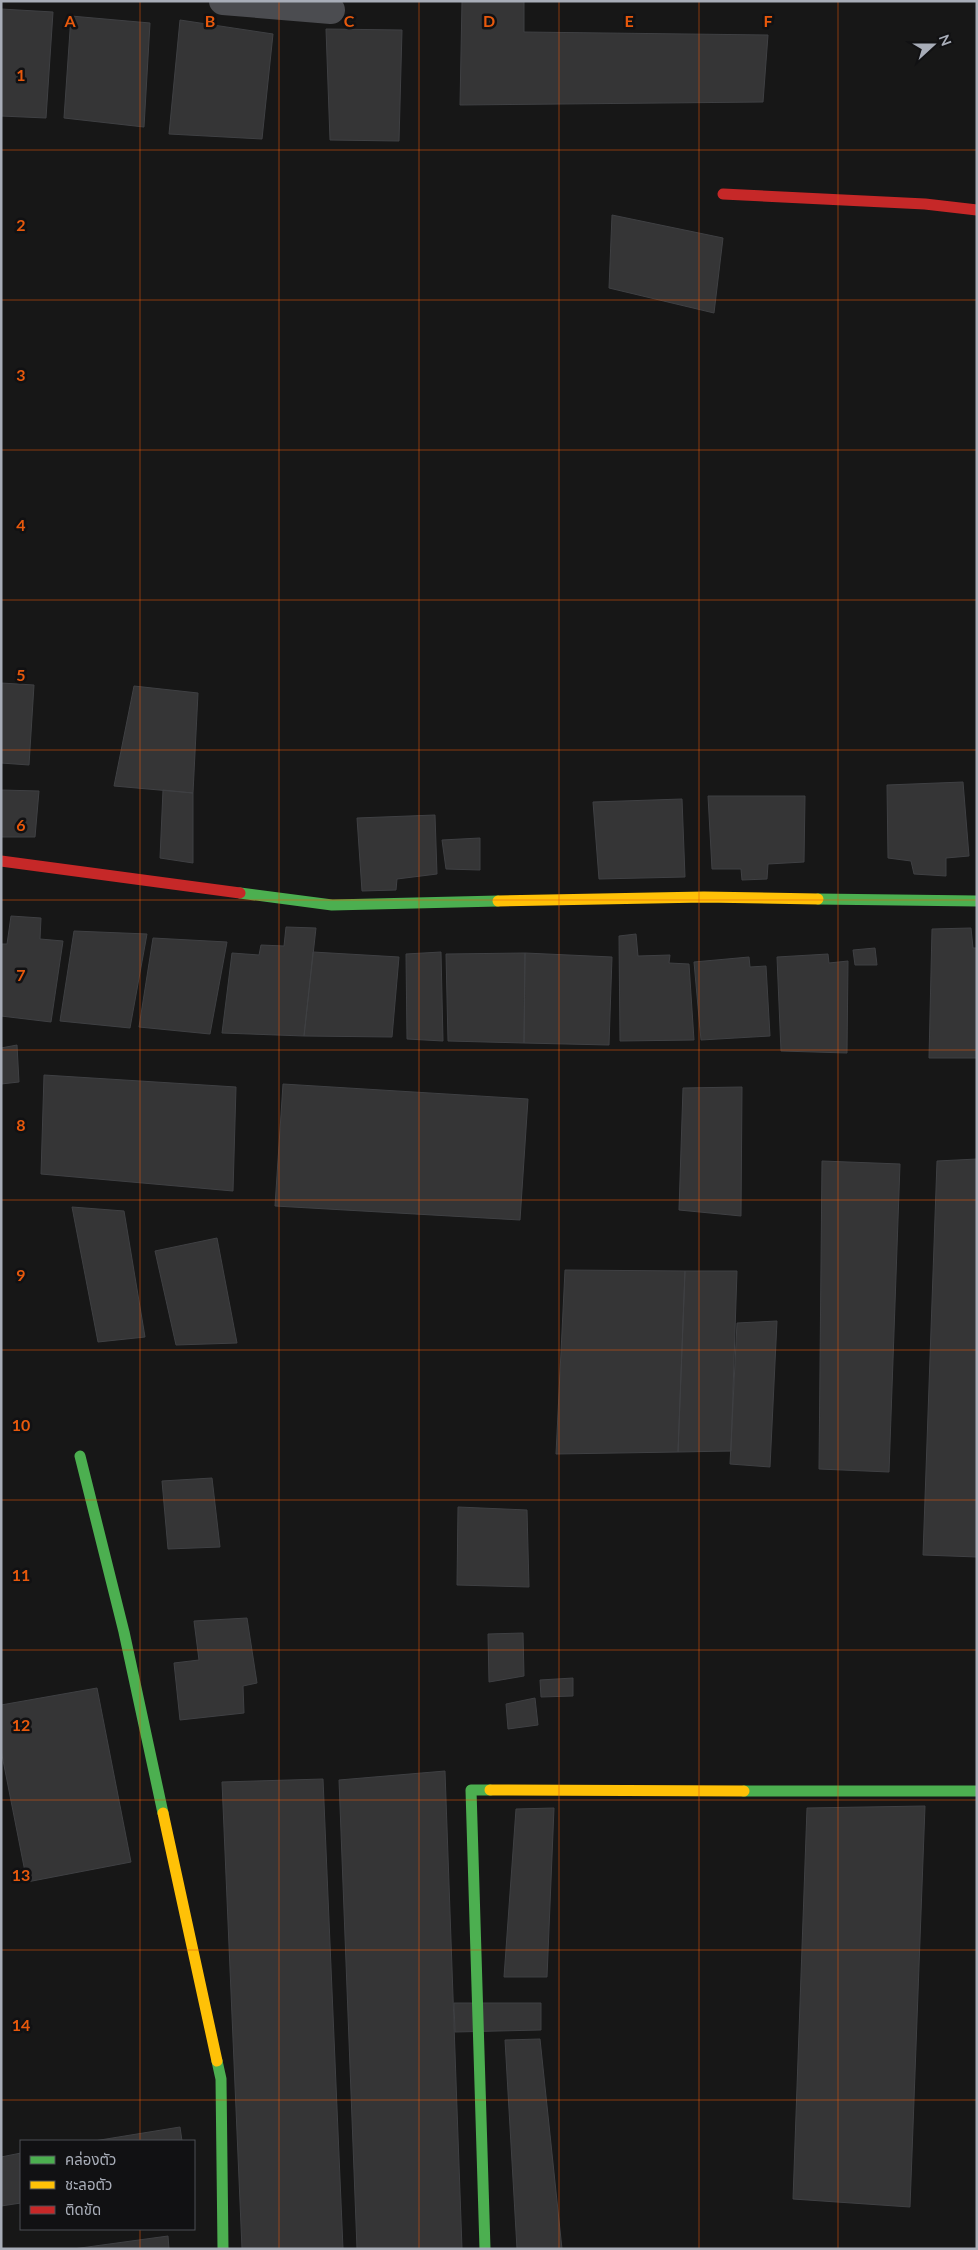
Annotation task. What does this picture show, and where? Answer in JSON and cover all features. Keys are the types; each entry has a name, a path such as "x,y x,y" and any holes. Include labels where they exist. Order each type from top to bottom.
{"street":[{"path":"223,1 331,10"},
{"path":"723,194 925,204 977,210"},
{"path":"1,861 332,905 704,897 977,901"},
{"path":"80,1456 124,1632 221,2079 223,2249"},
{"path":"485,2249 470,1790 977,1790"}],"building":[{"path":"462,1 524,1 524,32 768,35 763,102 460,105"},
{"path":"1,9 53,12 46,118 1,116"},
{"path":"71,16 150,23 144,127 64,118"},
{"path":"180,20 273,34 262,139 169,134"},
{"path":"326,29 402,30 399,141 330,140"},
{"path":"612,215 723,238 714,313 609,288"},
{"path":"1,683 34,685 29,765 1,763"},
{"path":"134,686 198,693 193,793 114,786"},
{"path":"963,782 969,856 946,858 946,876 914,874 911,861 888,858 887,785"},
{"path":"1,790 39,791 35,837 1,837"},
{"path":"163,790 193,793 193,863 160,858"},
{"path":"708,796 805,796 804,862 768,864 767,879 742,880 741,869 712,869"},
{"path":"682,799 685,877 599,879 593,802"},
{"path":"435,815 437,874 397,879 396,890 362,891 357,818"},
{"path":"480,838 480,870 446,869 442,840"},
{"path":"11,916 41,918 40,939 63,941 51,1022 1,1016 1,944 7,944"},
{"path":"286,927 316,928 304,1036 222,1033 232,953 259,955 261,945 284,946"},
{"path":"971,928 973,948 977,948 977,1058 929,1058 932,929"},
{"path":"74,931 147,934 130,1028 60,1021"},
{"path":"636,934 638,956 670,955 669,963 689,964 694,1040 620,1041 619,936"},
{"path":"153,938 227,942 210,1034 139,1027"},
{"path":"875,948 877,965 855,965 853,950"},
{"path":"313,952 399,957 392,1037 304,1036"},
{"path":"441,952 443,1041 407,1039 406,954"},
{"path":"525,953 524,1043 448,1041 446,954"},
{"path":"525,953 612,957 609,1045 524,1043"},
{"path":"828,954 829,963 848,961 847,1053 781,1051 777,957"},
{"path":"749,957 750,967 766,966 770,1036 701,1040 694,962"},
{"path":"17,1045 19,1082 1,1084 1,1048"},
{"path":"44,1075 236,1087 233,1191 41,1174"},
{"path":"283,1084 528,1099 520,1220 275,1206"},
{"path":"742,1087 741,1216 679,1210 683,1088"},
{"path":"977,1159 977,1557 923,1555 937,1161"},
{"path":"822,1161 900,1164 889,1472 819,1469"},
{"path":"72,1207 124,1211 145,1337 98,1342"},
{"path":"217,1238 237,1343 176,1345 155,1251"},
{"path":"565,1270 685,1271 678,1452 556,1454"},
{"path":"685,1271 737,1271 731,1451 678,1452"},
{"path":"777,1321 770,1467 730,1464 737,1323"},
{"path":"212,1478 220,1547 168,1549 162,1481"},
{"path":"458,1507 527,1510 529,1587 457,1585"},
{"path":"247,1618 257,1683 243,1686 244,1713 180,1720 174,1663 199,1660 194,1621"},
{"path":"523,1633 524,1676 489,1682 488,1634"},
{"path":"573,1678 573,1696 541,1697 540,1680"},
{"path":"97,1688 131,1862 27,1882 1,1750 1,1705"},
{"path":"535,1698 538,1725 508,1729 506,1704"},
{"path":"445,1771 462,2249 357,2249 339,1780"},
{"path":"323,1779 343,2249 242,2249 222,1782"},
{"path":"925,1806 910,2207 793,2199 807,1808"},
{"path":"554,1808 547,1977 504,1977 516,1809"},
{"path":"454,2003 541,2003 541,2030 455,2032"},
{"path":"540,2039 562,2249 517,2249 505,2040"},
{"path":"180,2127 182,2140 100,2140"},
{"path":"20,2153 20,2203 1,2206 1,2157"},
{"path":"168,2236 169,2249 73,2249"}],"traffic: fast":[{"path":"240,893 332,905 498,901"},
{"path":"818,899 977,901"},
{"path":"80,1456 124,1632 163,1813"},
{"path":"485,2249 471,1790 490,1790"},
{"path":"744,1791 977,1791"},
{"path":"217,2061 221,2079 223,2249"}],"traffic: slow":[{"path":"498,901 704,897 818,899"},
{"path":"490,1790 744,1791"},
{"path":"163,1813 217,2061"}],"traffic: jam":[{"path":"723,194 925,204 977,210"},
{"path":"1,861 240,893"}]}
